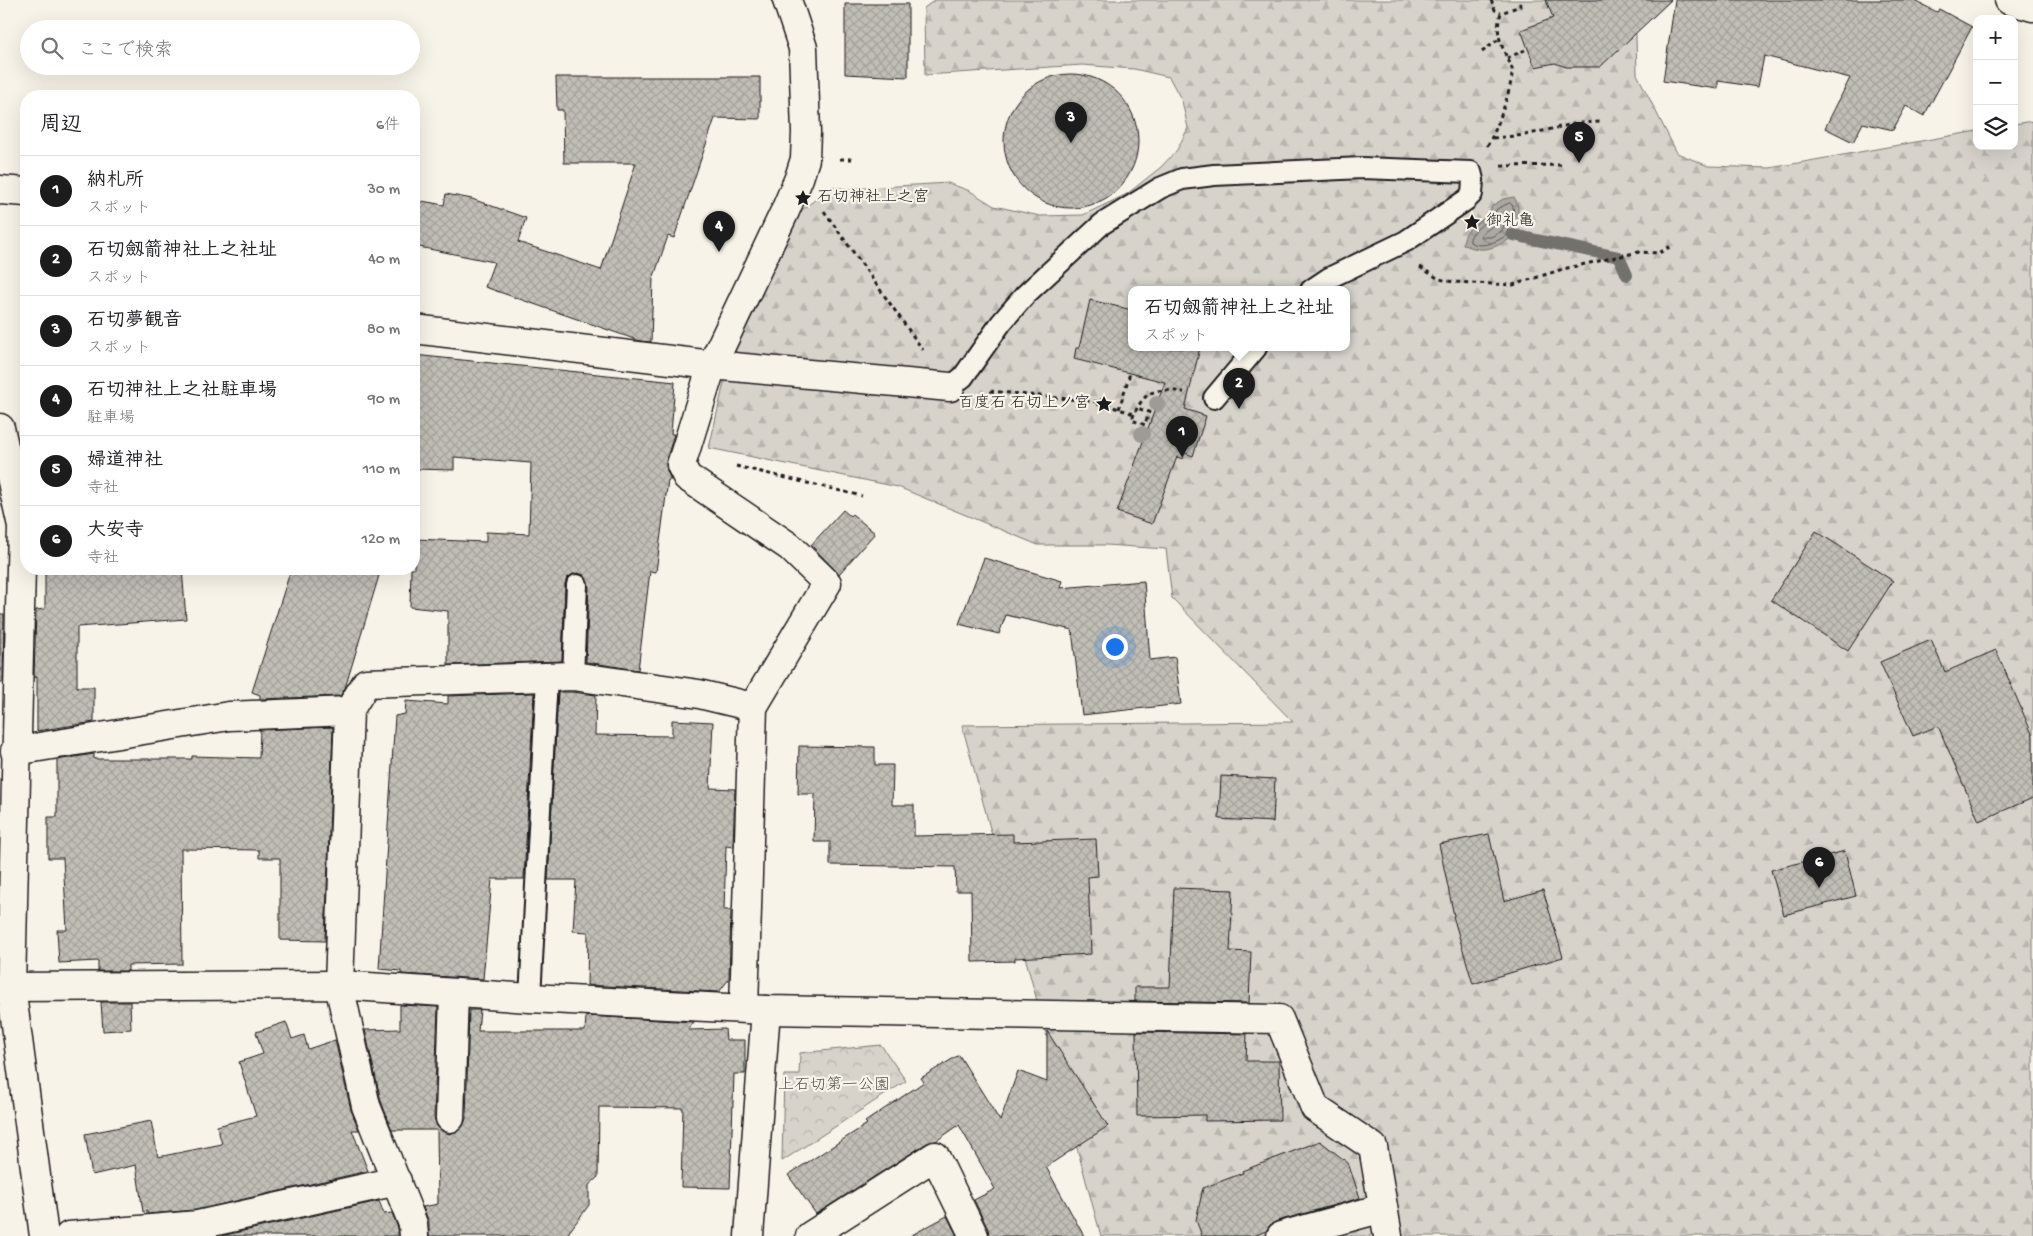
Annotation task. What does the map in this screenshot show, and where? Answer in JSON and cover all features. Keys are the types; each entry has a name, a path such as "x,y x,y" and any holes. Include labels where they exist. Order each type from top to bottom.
{"street":[{"path":"749,1236 755,1009 753,707 827,583 790,548 687,477 681,465 712,365 774,214 799,178 805,159 803,48 787,0"},
{"path":"0,190 20,192"},
{"path":"420,330 712,365 950,386"},
{"path":"0,428 20,517"},
{"path":"20,565 10,762 5,988 44,1236"},
{"path":"414,1236 413,1224 366,1106 339,985 349,711 366,683 560,677 699,694 753,707"},
{"path":"10,762 229,716 349,711"},
{"path":"5,988 339,985 530,998 755,1009 1279,1019 1315,1108 1373,1148 1388,1236"},
{"path":"450,1118 454,993"},
{"path":"810,1236 934,1156 974,1236"},
{"path":"70,1236 198,1230 397,1181"},
{"path":"1281,1236 1383,1208"}],"lane":[{"path":"950,386 963,377 1001,323 1025,294 1102,224 1160,188 1182,179 1214,175 1362,168 1471,172 1472,194 1466,200 1406,241 1316,286"},
{"path":"1214,398 1253,351"},
{"path":"530,998 560,677 577,585"}],"path":[{"path":"1491,0 1495,10 1501,13 1520,6 1520,0"},
{"path":"1482,152 1493,138 1502,117 1512,69 1498,39 1497,28 1501,13"},
{"path":"1482,52 1498,39"},
{"path":"1507,58 1525,50"},
{"path":"1493,138 1525,135 1578,123 1600,122"},
{"path":"1529,165 1561,165"},
{"path":"818,203 950,386"},
{"path":"1417,265 1439,279 1466,283 1513,285 1563,269 1631,254 1648,252 1659,254 1671,246"},
{"path":"1119,409 1130,373"},
{"path":"1137,408 1149,412 1145,425 1132,420 1137,408 1148,393 1158,390 1175,391"},
{"path":"986,391 1098,402 1101,400 1107,401 1110,406 1134,414"},
{"path":"732,465 862,496"}],"green space":[{"path":"935,0 1635,0 1637,74 1677,153 1708,166 1770,168 1973,132 1973,150 2018,150 2018,123 2033,121 2033,1236 1101,1236 962,725 1293,722 1172,598 1166,549 1106,545 1038,545 898,487 709,448 729,361 756,308 792,218 831,187 848,189 948,183 970,191 994,206 1040,216 1083,215 1127,194 1161,167 1177,150 1188,128 1182,101 1169,77 1134,69 1082,65 925,75 924,8"},
{"name":"上石切第一公園","path":"881,1045 906,1081 782,1161 784,1075 799,1075 800,1053"}],"water":[{"path":"1514,197 1517,202 1518,212 1512,238 1500,245 1483,249 1463,244 1471,227 1485,217 1492,206 1503,199"}],"building":[{"path":"1546,0 1671,0 1600,67 1566,67 1555,63 1535,67 1521,30 1553,18"},
{"path":"1675,0 1913,0 1937,12 1939,9 1972,27 1924,116 1906,106 1893,130 1863,123 1853,142 1825,128 1850,78 1764,56 1758,87 1718,81 1718,89 1663,81"},
{"path":"845,4 908,4 908,77 845,74"},
{"path":"1071,74 1096,79 1118,94 1133,116 1138,141 1133,166 1118,188 1096,203 1071,208 1046,203 1024,188 1009,166 1004,141 1009,116 1024,94 1046,79"},
{"path":"556,77 760,77 760,119 715,118 674,238 668,236 653,279 651,342 640,341 485,287 494,262 420,247 420,212 422,201 444,205 446,194 472,199 526,218 518,242 601,270 636,163 564,163 563,110 557,110"},
{"path":"1090,300 1128,309 1128,351 1199,351 1185,409 1206,416 1193,456 1185,453 1183,459 1177,457 1152,524 1117,512 1165,382 1074,359 1076,348 1079,348"},
{"path":"420,356 675,382 671,434 674,434 666,461 667,471 671,480 668,480 656,572 650,571 638,670 586,662 589,585 584,575 577,573 567,578 565,584 562,661 448,665 448,611 410,607 411,575 420,575 420,539 486,542 486,532 529,534 531,463 454,457 454,470 420,469"},
{"path":"843,510 850,516 852,514 875,533 839,574 811,545"},
{"path":"1816,531 1893,581 1848,651 1771,600"},
{"path":"984,558 1062,581 1060,588 1144,581 1150,660 1175,657 1181,704 1082,715 1072,630 1006,615 999,634 959,624"},
{"path":"45,575 182,575 186,619 77,627 77,687 94,687 94,722 37,731 37,677 34,678 36,610 45,609"},
{"path":"289,575 379,575 345,688 340,696 260,699 260,695 252,692"},
{"path":"0,614 4,614 3,682 0,682"},
{"path":"1931,640 1945,672 1996,650 2033,736 2033,798 1979,821 1938,726 1913,736 1880,662"},
{"path":"558,692 596,695 595,735 672,736 672,720 713,722 710,788 735,789 733,847 726,846 724,910 731,910 729,979 719,992 587,985 588,932 573,931 576,880 548,880"},
{"path":"534,693 524,879 492,879 483,979 401,974 401,971 379,969 395,716 405,714 406,701 448,704 448,696"},
{"path":"333,727 325,941 280,940 280,858 259,858 259,850 181,849 182,964 128,965 128,971 98,971 98,961 59,963 57,930 67,930 63,858 48,858 48,817 57,817 57,760 94,754 94,759 192,759 192,756 259,758 260,730"},
{"path":"799,746 875,747 875,765 893,765 892,805 914,805 914,836 1013,834 1013,842 1096,839 1098,876 1088,877 1091,954 1015,958 1015,961 972,962 971,891 956,891 955,867 830,865 830,842 814,842 815,794 798,794"},
{"path":"1221,776 1275,779 1273,822 1219,819"},
{"path":"1489,834 1504,901 1543,890 1563,957 1473,984 1453,916 1439,844"},
{"path":"1845,851 1856,896 1784,915 1771,870"},
{"path":"1174,888 1233,890 1230,951 1251,952 1249,1003 1135,1001 1135,987 1170,987"},
{"path":"101,1002 130,1002 131,1029 103,1031"},
{"path":"400,1005 438,1007 434,1118 437,1126 449,1134 458,1131 466,1119 469,1010 480,1010 478,1031 585,1031 586,1016 694,1022 688,1030 725,1029 726,1040 745,1040 745,1074 734,1074 730,1188 681,1187 683,1108 599,1107 598,1177 589,1185 589,1205 566,1236 429,1236 429,1222 423,1207 438,1204 437,1130 392,1130 381,1101 365,1030 400,1029"},
{"path":"286,1022 292,1039 304,1035 308,1049 335,1040 351,1110 359,1130 352,1130 368,1171 196,1210 147,1214 147,1211 143,1212 136,1165 92,1175 85,1134 151,1121 158,1157 222,1144 217,1126 256,1116 239,1062 263,1054 256,1032"},
{"path":"1047,1031 1108,1126 1046,1167 1084,1236 989,1236 988,1229 974,1200 995,1189 959,1125 936,1141 927,1143 816,1214 788,1175 867,1124 865,1122 924,1082 921,1078 959,1055 1000,1121 1018,1071 1047,1082"},
{"path":"1136,1032 1247,1034 1246,1061 1279,1061 1280,1120 1205,1121 1205,1115 1137,1116"},
{"path":"1320,1141 1348,1163 1360,1198 1277,1221 1270,1225 1266,1231 1254,1236 1202,1236 1196,1220 1203,1188"},
{"path":"379,1201 384,1214 392,1213 398,1228 398,1236 221,1236"},
{"path":"947,1216 957,1236 910,1236"}],"waterway":[{"path":"1513,235 1619,257 1627,275"}],"place":[{"name":"石切夢観音","path":"1071,143"},
{"name":"婦道神社","path":"1579,163"},
{"name":"石切神社上之宮","path":"803,198"},
{"name":"御礼亀","path":"1472,222"},
{"name":"石切神社上之社駐車場","path":"719,252"},
{"name":"百度石 石切上ノ宮","path":"1104,404"},
{"name":"石切劔箭神社上之社址","path":"1239,409"},
{"name":"納札所","path":"1182,457"},
{"name":"大安寺","path":"1819,888"}]}
